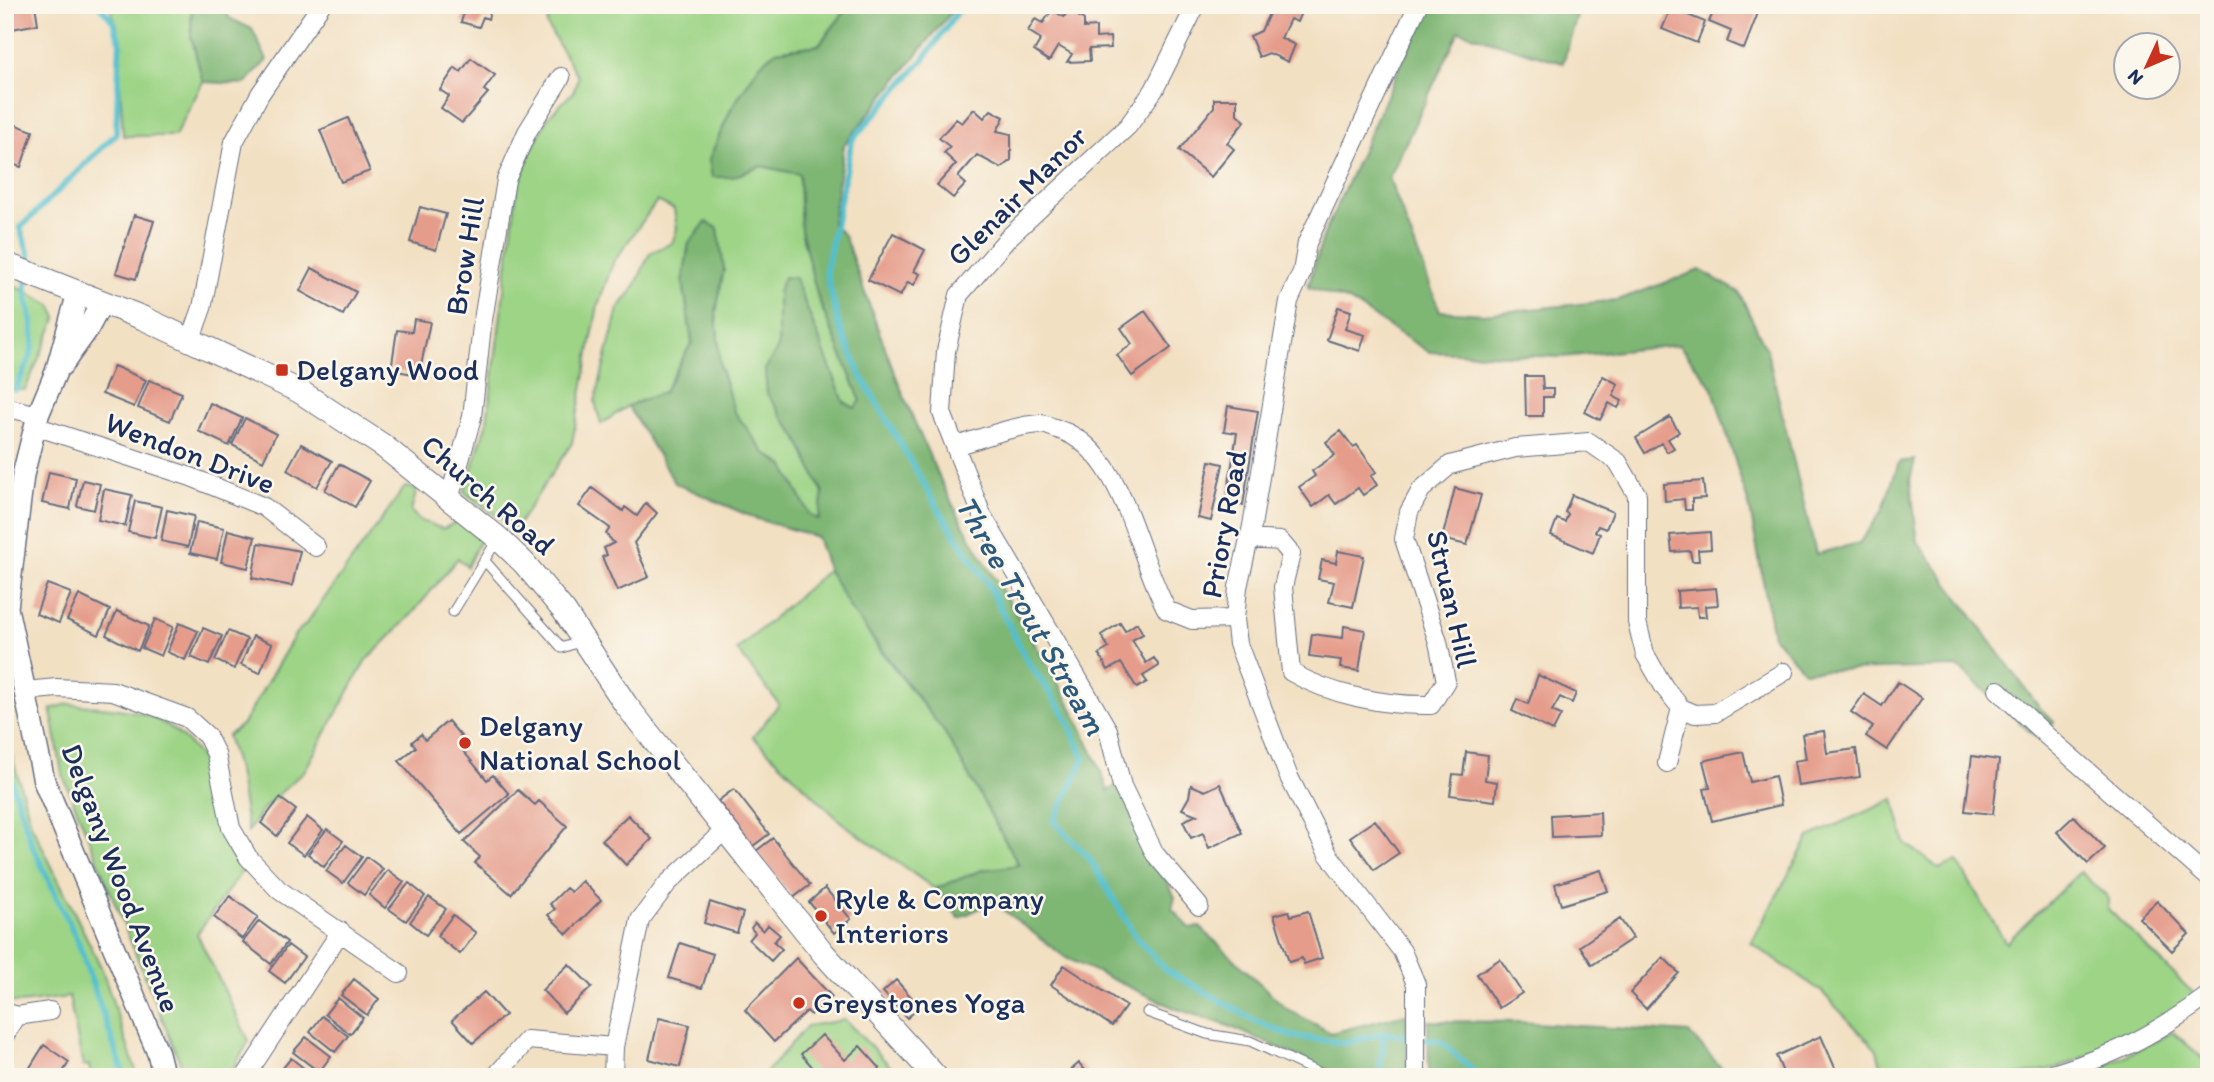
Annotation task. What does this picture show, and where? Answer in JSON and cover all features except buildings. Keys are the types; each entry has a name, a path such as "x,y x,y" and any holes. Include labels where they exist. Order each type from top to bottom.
{"main road":[{"name":"Church Road","path":"7,265 191,339 299,391 382,445 450,496 524,562 564,611 625,705 861,999 936,1077"}],"street":[{"path":"191,339 202,308 234,142 260,94 321,5"},
{"name":"Glenair Manor","path":"1196,5 1154,90 1128,126 1008,238 959,295 946,351 942,413 982,515 1108,730 1122,786 1155,854 1199,906"},
{"name":"Priory Road","path":"1417,1069 1416,984 1402,951 1328,854 1288,775 1238,644 1235,619 1238,587 1249,539 1289,302 1302,272 1307,243 1418,5"},
{"name":"Brow Hill","path":"450,496 472,417 506,180 527,132 561,77"},
{"name":"Delgany Wood Avenue","path":"78,293 56,372 37,420 21,486 6,608 44,781 158,1053 163,1077"},
{"name":"Delgany Wood Avenue","path":"56,372 87,330 102,302"},
{"name":"Wendon Drive","path":"5,407 264,507 316,547"},
{"path":"956,446 1042,424 1078,436 1105,468 1124,503 1153,585 1167,610 1192,620 1235,619"},
{"name":"Struan Hill","path":"1249,539 1280,541 1291,554 1283,587 1291,672 1314,686 1408,705 1431,705 1446,681 1438,642 1404,539 1409,512 1421,491 1450,465 1515,448 1588,442 1618,462 1637,495 1637,622 1645,654 1664,687 1681,708"},
{"path":"1667,763 1681,708 1695,714 1716,712 1784,672"},
{"path":"25,691 57,688 113,691 187,718 207,736 216,754 231,828 248,857 279,890 399,973"},
{"path":"1998,690 2209,878"},
{"path":"613,1077 614,1047 640,920 667,884 725,830"},
{"path":"245,1077 341,931"},
{"path":"2042,1077 2094,1062 2158,1032 2209,995"},
{"path":"5,1035 11,1014 50,1011"},
{"path":"495,1077 527,1040 614,1047"}],"lane":[{"path":"453,612 498,538"},
{"path":"484,560 562,648 583,640"},
{"path":"1147,1012 1207,1034 1250,1041 1328,1077"}],"green space":[{"path":"109,5 192,5 191,36 203,82 175,136 123,136 117,25"},
{"path":"192,5 224,5 229,18 252,29 267,60 245,84 203,82 191,36"},
{"path":"550,5 850,5 818,45 776,51 732,177 761,166 799,174 801,230 818,298 861,401 855,408 844,402 795,278 778,292 778,348 765,369 767,393 798,439 823,493 819,521 810,516 784,466 764,452 734,411 720,366 716,312 724,268 707,222 689,243 683,281 692,342 664,392 628,406 601,424 595,402 618,309 634,288 650,253 672,243 677,229 674,209 657,201 613,263 598,305 572,443 515,529 464,492 487,422 517,190 530,153 548,117 574,91 578,77 547,25"},
{"path":"850,5 957,5 844,145 832,224 844,235 909,409 956,511 1077,718 1108,791 1117,785 1175,897 1172,909 1190,928 1200,927 1287,1009 1331,1033 1406,1014 1408,1077 1344,1077 1229,1026 1177,1009 1066,958 993,902 959,918 935,889 982,870 1019,865 945,733 851,610 828,570 817,537 754,518 675,483 628,406 664,392 692,342 683,281 689,243 706,222 718,228 724,268 716,312 720,366 734,411 764,452 784,466 810,515 819,520 823,493 798,439 767,394 765,369 778,348 778,292 784,277 795,278 844,402 855,408 861,401 818,298 801,230 799,174 761,166 732,177 712,177 709,159 731,109 760,64 776,51 819,45"},
{"path":"1428,5 1580,5 1563,63 1459,31 1389,178 1440,311 1483,314 1618,300 1700,270 1739,292 1767,351 1816,554 1859,543 1882,511 1899,462 1915,460 1910,480 1918,542 2039,707 2054,722 2040,741 1958,667 1804,671 1773,636 1750,509 1712,386 1679,345 1562,357 1429,352 1349,301 1308,287 1324,234"},
{"path":"6,281 51,305 57,317 25,390 5,389"},
{"path":"405,487 417,489 411,511 419,520 443,529 458,521 480,540 467,567 458,558 412,614 365,662 305,770 262,810 248,832 238,771 227,736 243,724 296,633 305,625"},
{"path":"828,570 878,648 945,733 1019,866 982,870 935,889 841,822 753,737 779,704 737,650"},
{"path":"68,704 125,710 155,719 187,741 203,762 212,786 224,841 242,871 197,934 249,1041 228,1077 186,1077 62,773 51,709"},
{"path":"5,732 32,826 101,967 138,1077 91,1077 89,1065 83,1066 69,997 20,1003 5,1001"},
{"path":"1894,799 1905,843 1940,869 1957,861 2006,943 2080,872 2109,899 2108,909 2196,996 2177,1017 2061,1067 2012,1077 1884,1077 1877,1050 1821,991 1751,943 1809,837"},
{"path":"845,1020 901,1077 762,1077 807,1026"},
{"path":"1428,1021 1518,1022 1689,1033 1730,1077 1429,1077"},
{"path":"2173,1032 2209,1064 2209,1077 2073,1077 2099,1069"}],"waterway":[{"path":"28,267 30,258 20,228 116,134 120,41 113,21 99,5"},
{"name":"Three Trout Stream","path":"962,5 924,59 852,140 826,271 839,326 860,374 939,510 988,584 1026,659 1065,714 1084,759 1054,822 1090,859 1136,937 1165,969 1254,1020 1291,1036 1345,1043 1385,1033 1442,1042 1480,1077"},
{"path":"15,390 28,362 33,340 26,291 27,277"},
{"path":"5,761 32,845 78,942 125,1077"},
{"path":"1378,1077 1385,1033"}],"place":[{"name":"Delgany Wood","path":"282,370"},
{"name":"Delgany National School","path":"465,743"},
{"name":"Ryle & Company Interiors","path":"821,916"},
{"name":"Greystones Yoga","path":"799,1003"}]}
